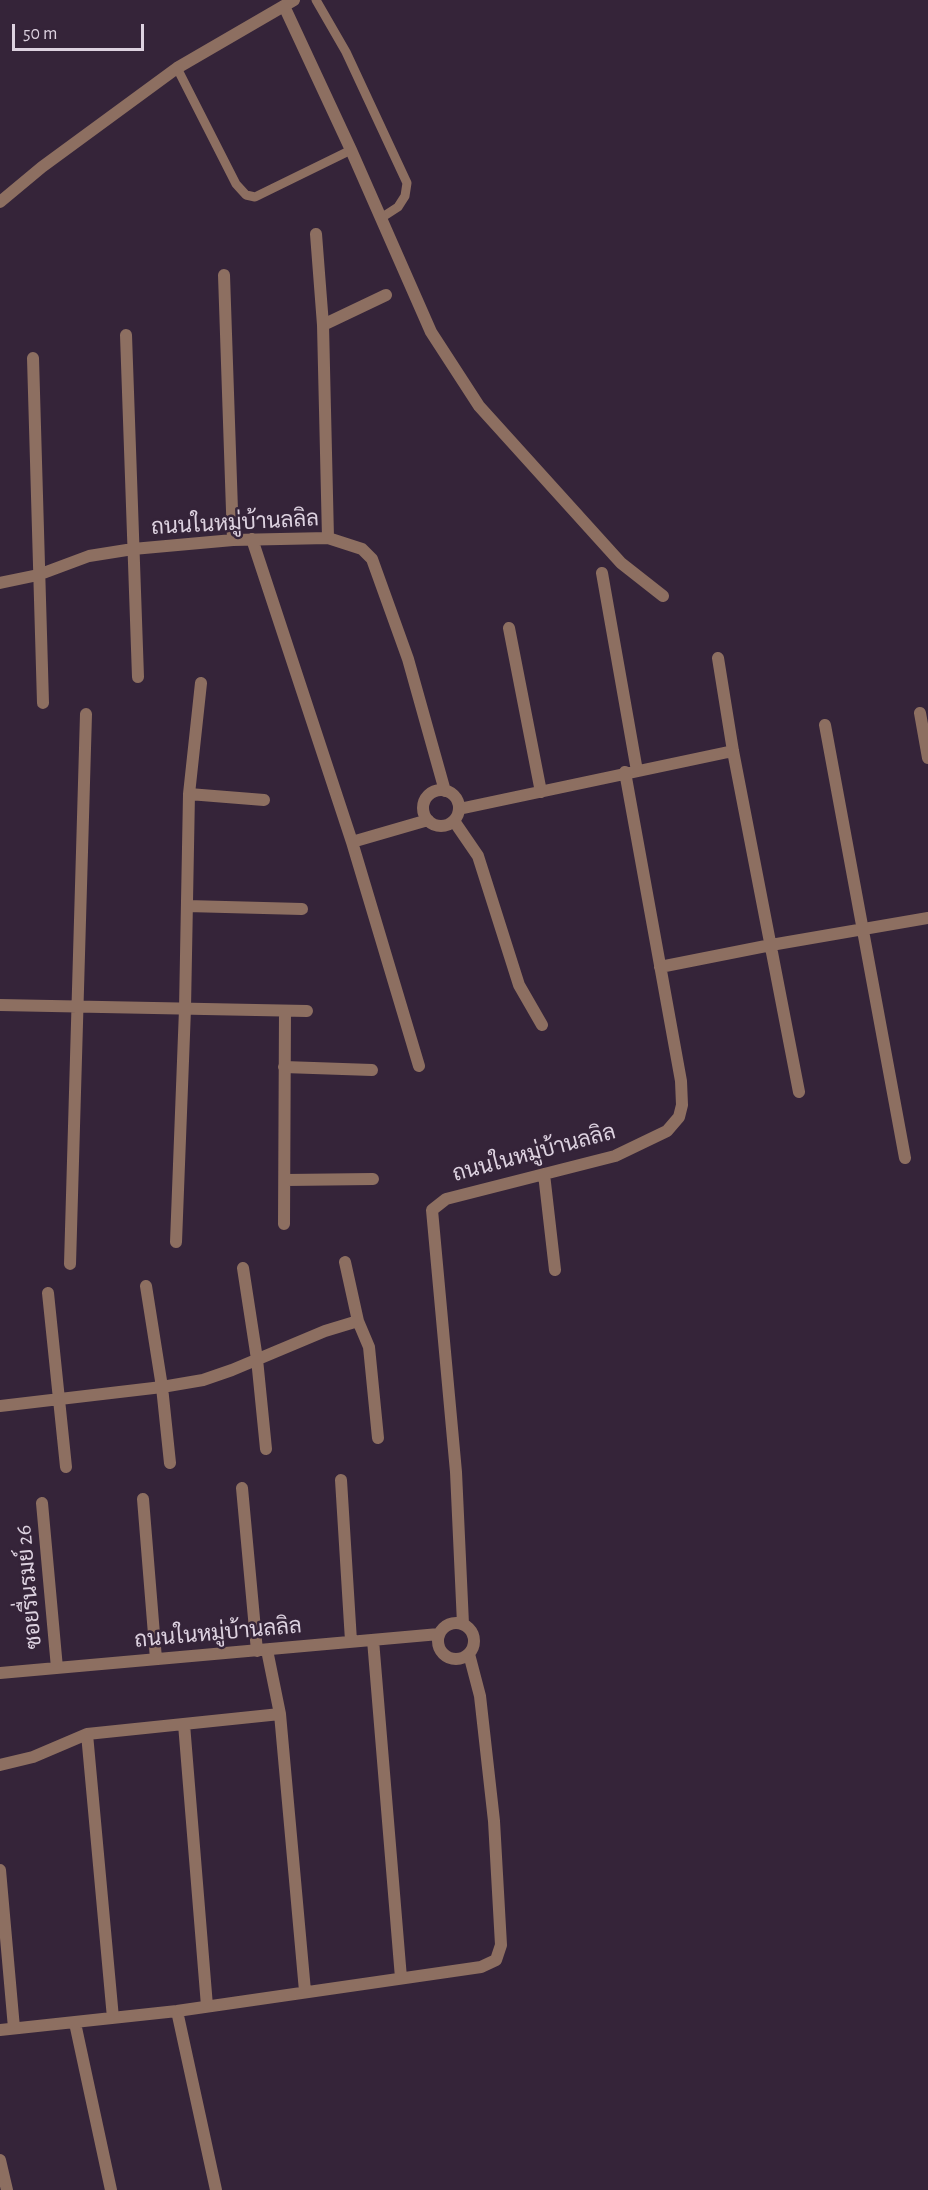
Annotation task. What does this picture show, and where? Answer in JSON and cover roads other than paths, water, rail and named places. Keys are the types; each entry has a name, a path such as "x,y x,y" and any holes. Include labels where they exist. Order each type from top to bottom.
{"street":[{"path":"0,201 42,167 177,68 289,3 427,323 480,406 621,563 663,596"},
{"path":"316,234 323,325 328,538"},
{"path":"224,275 233,540"},
{"path":"323,325 386,295"},
{"path":"126,335 138,677"},
{"path":"33,358 43,703"},
{"name":"ถนนในหมู่บ้านลลิล","path":"0,583 38,574 89,556 133,549 233,540 328,538 362,549 372,559 408,659 446,791 456,797 459,809"},
{"path":"252,539 352,842 419,1066"},
{"name":"ถนนในหมู่บ้านลลิล","path":"463,1624 456,1472 432,1210 446,1199 615,1156 667,1131 679,1117 682,1105 681,1081 660,967 602,573"},
{"path":"509,628 542,792"},
{"path":"718,658 733,751 799,1092"},
{"path":"176,1242 185,1009 189,794 201,683"},
{"path":"920,713 928,758"},
{"path":"70,1264 86,714"},
{"path":"825,725 906,1158"},
{"path":"446,791 439,790 428,796 423,808 428,820 436,825 445,825 454,821 459,809 733,751"},
{"path":"189,794 264,800"},
{"path":"352,842 428,820"},
{"path":"454,821 478,856 519,985 542,1025"},
{"path":"187,906 302,909"},
{"path":"660,967 928,918"},
{"path":"0,1005 307,1011"},
{"path":"284,1224 285,1011"},
{"path":"284,1067 372,1070"},
{"path":"544,1174 555,1270"},
{"path":"286,1179 373,1179"},
{"path":"345,1262 358,1321 369,1347 378,1438"},
{"path":"243,1269 257,1359 266,1449"},
{"path":"146,1286 162,1387 170,1463"},
{"path":"48,1293 66,1467"},
{"path":"0,1406 203,1380 326,1331 358,1321"},
{"path":"340,1480 351,1641"},
{"path":"242,1488 262,1651 280,1714 305,1991"},
{"path":"142,1499 156,1659"},
{"name":"ซอยรื่นรมย์ 26","path":"42,1503 57,1668"},
{"path":"448,1624 463,1624 469,1628 474,1642 469,1654 463,1658 449,1659 439,1648 439,1634 448,1624"},
{"name":"ถนนในหมู่บ้านลลิล","path":"0,1673 439,1634"},
{"path":"373,1640 402,1978"},
{"path":"0,2030 177,2012 305,1991 481,1967 496,1960 501,1945 494,1821 480,1696 469,1654"},
{"path":"0,1765 59,1748 87,1734 280,1714"},
{"path":"184,1724 207,2006"},
{"path":"87,1734 113,2018"},
{"path":"0,1870 14,2028"},
{"path":"177,2012 216,2190"},
{"path":"75,2023 111,2190"},
{"path":"0,2160 7,2190"}],"lane":[{"path":"316,0 346,52 407,183 405,196 398,207 381,218"},
{"path":"177,68 236,184 246,195 255,197 351,150"}]}
